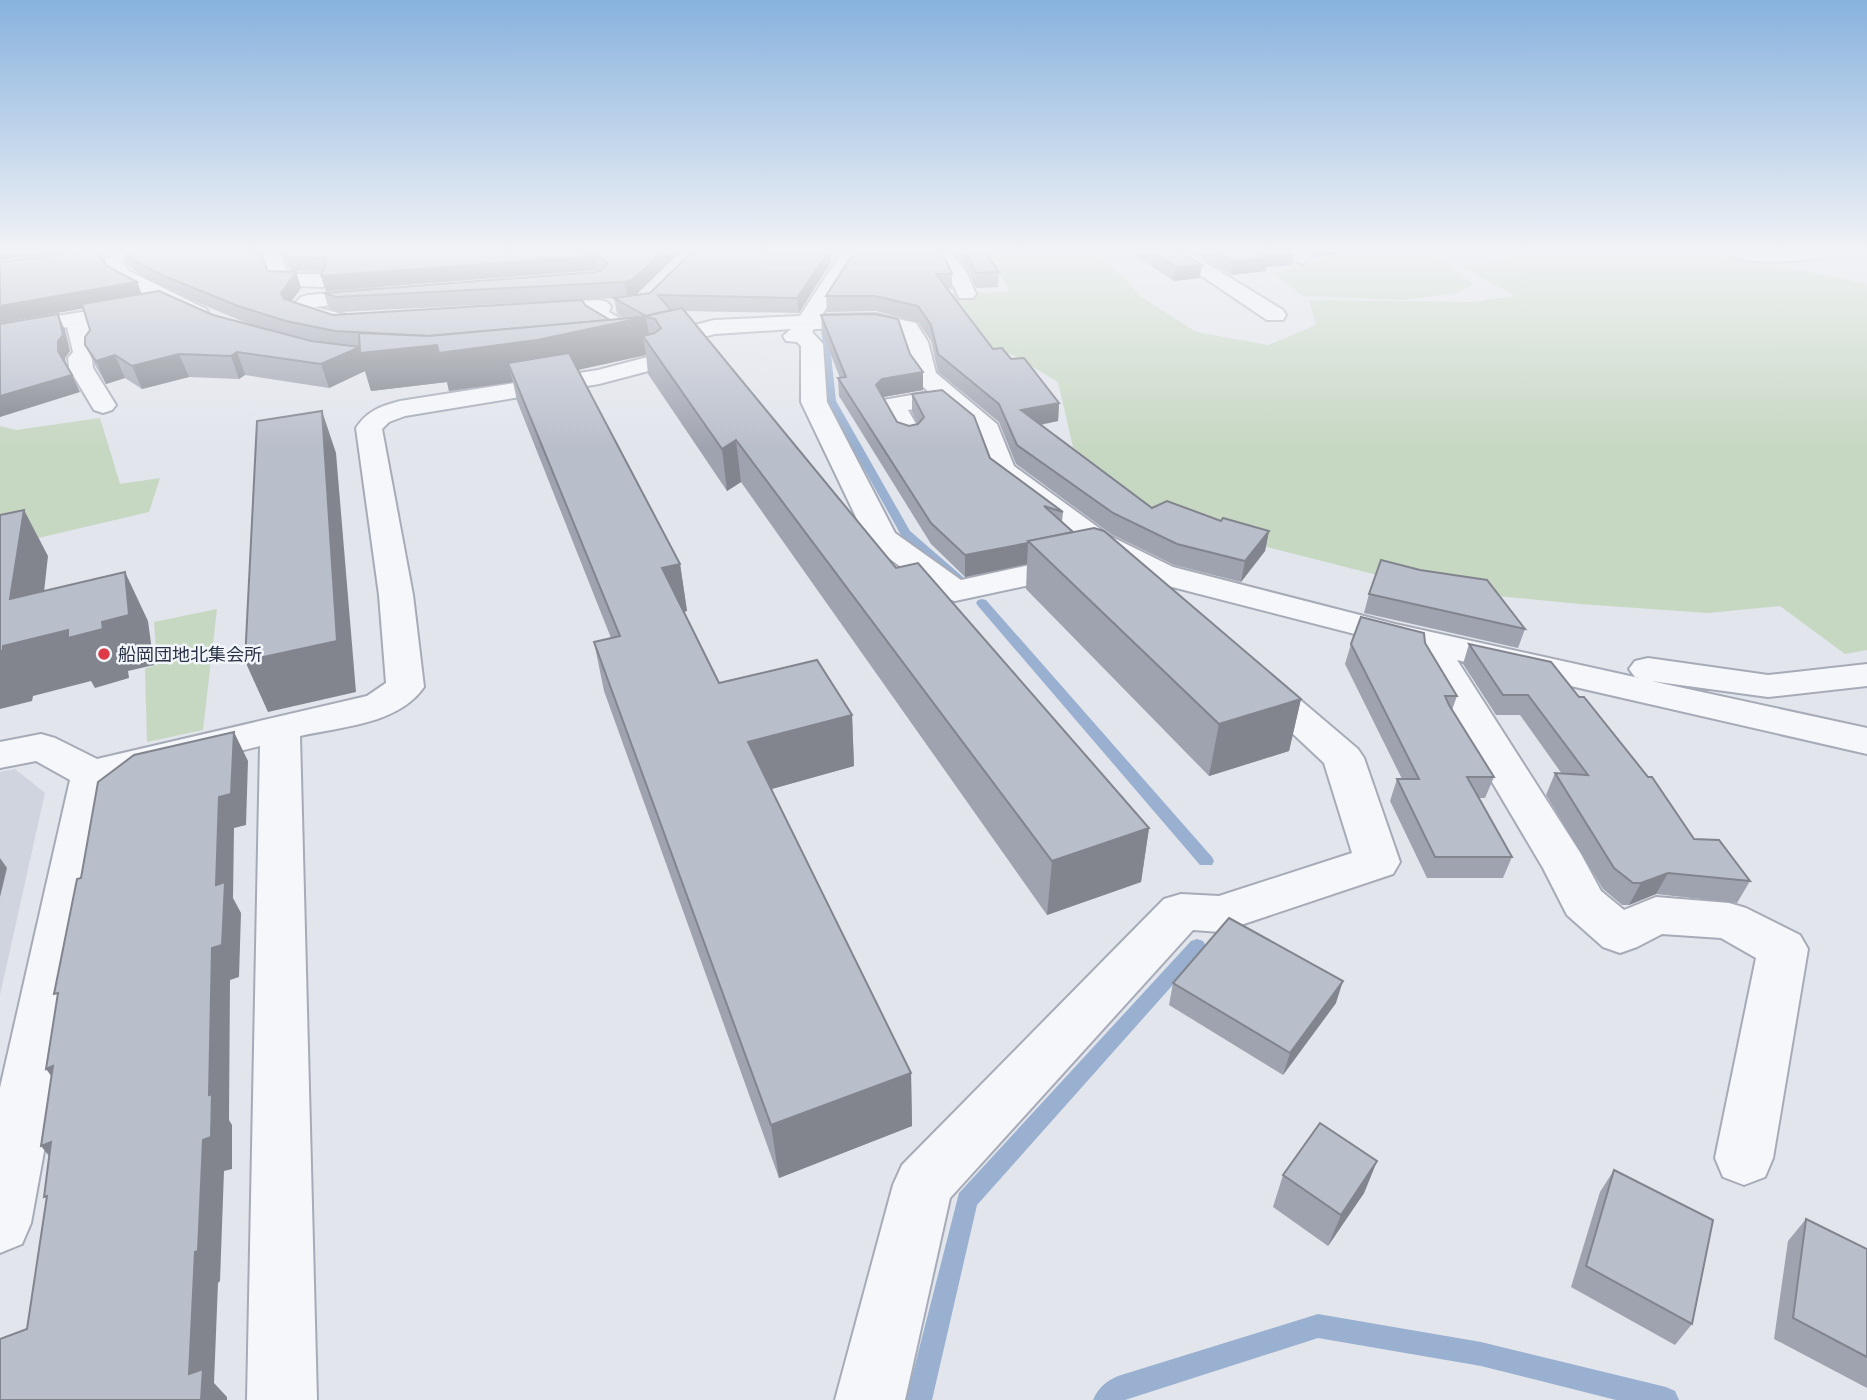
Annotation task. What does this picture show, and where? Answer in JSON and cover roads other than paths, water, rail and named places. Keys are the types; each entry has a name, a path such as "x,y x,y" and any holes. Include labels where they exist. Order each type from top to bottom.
{"street":[{"path":"36,317 38,327"},
{"path":"0,332 95,317"},
{"path":"204,317 220,324"},
{"path":"323,317 339,323 367,321"},
{"path":"602,317 646,344"},
{"path":"719,317 734,324"},
{"path":"0,755 41,747 92,774 380,705 405,687 396,596 369,428 380,416 400,409 599,377 712,347 788,338 804,327 810,317"},
{"path":"876,321 879,317"},
{"path":"76,321 85,353 80,358 81,368 103,405"},
{"path":"612,348 646,344 734,324 804,327 876,321 908,328 917,342 925,376 988,430 1001,470 1099,543 1161,573 1438,644 1484,652 1656,695 1867,741"},
{"path":"804,327 812,344 814,402 882,538 955,591 1092,562 1113,569 1175,612"},
{"path":"909,434 892,405 950,396"},
{"path":"1438,644 1439,662 1565,866 1584,903 1620,934 1656,915 1729,921 1783,949 1744,1158"},
{"path":"1484,652 1524,646 1685,676 1768,686 1867,675"},
{"path":"870,1400 923,1185 1181,912 1220,914 1377,862 1343,758 1231,661"},
{"path":"280,729 282,1400"},
{"path":"0,1223 92,774"}],"waterway":[{"path":"824,326 831,401 905,533 958,579"},
{"path":"982,603 1206,861"},
{"path":"919,1400 967,1200 1197,946"},
{"path":"1106,1400 1118,1389 1318,1326 1481,1354 1666,1400"}],"place":[{"name":"船岡団地北集会所","path":"104,654"}]}
